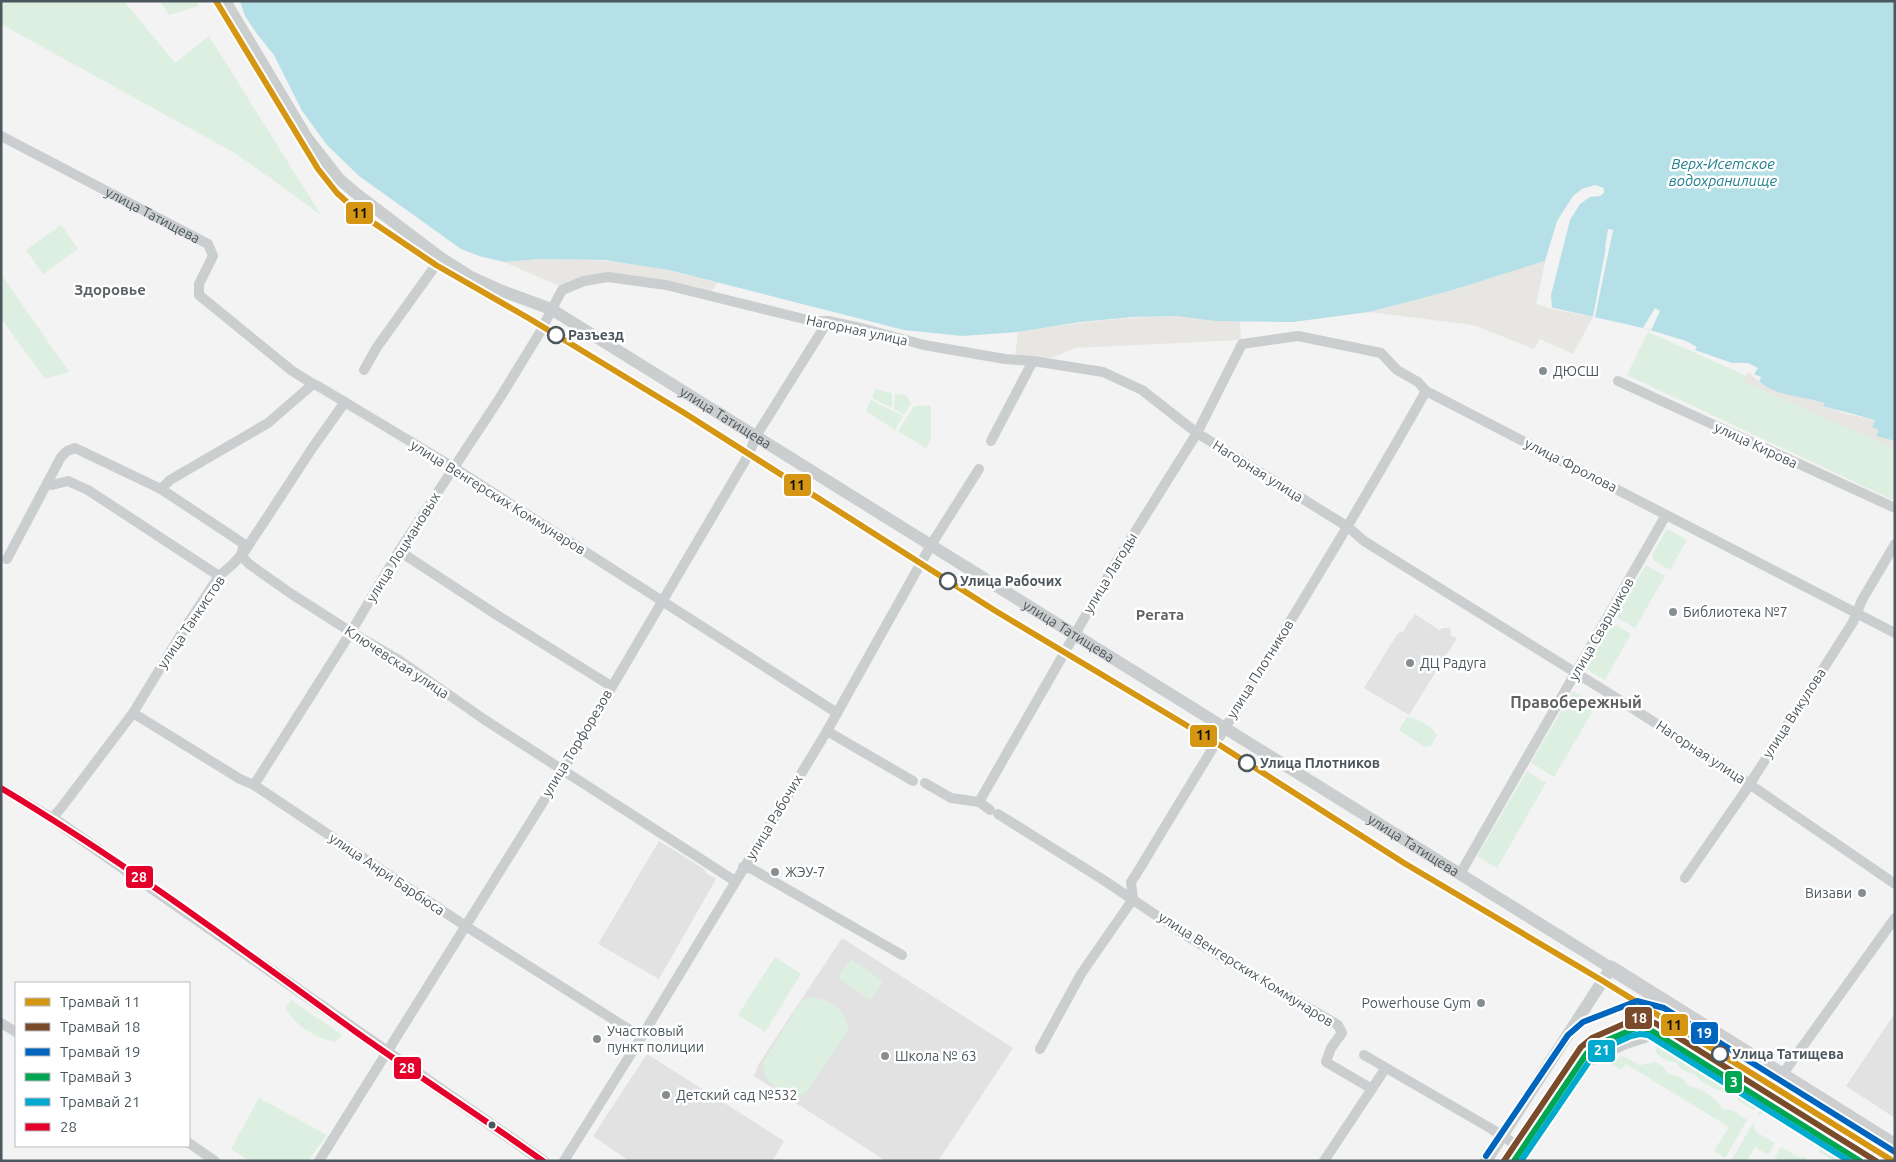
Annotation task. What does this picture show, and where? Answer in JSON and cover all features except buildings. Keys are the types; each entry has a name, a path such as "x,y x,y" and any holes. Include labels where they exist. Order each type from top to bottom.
{"main road":[{"name":"улица Татищева","path":"1611,968 1895,1146"}],"street":[{"name":"улица Татищева","path":"226,1 307,138 339,179 440,258 502,291 551,309 1611,968"},
{"name":"улица Татищева","path":"1,136 208,244 213,256 199,284 199,295 291,370 312,384"},
{"path":"364,370 376,347 440,258"},
{"name":"Нагорная улица","path":"551,309 562,290 584,281 608,277 666,285 812,321 828,321 865,329 924,345 1005,359 1032,361 1103,372 1142,390 1197,433 1348,527 1364,541 1576,673 1749,784 1895,884"},
{"name":"улица Лоцмановых","path":"254,785 351,632 399,552 534,342 551,309"},
{"name":"улица Торфорезов","path":"320,1161 562,770 749,454 756,436 828,321"},
{"name":"улица Фролова","path":"1242,344 1298,336 1381,353 1397,370 1418,382 1426,391 1895,633"},
{"name":"улица Лагоды","path":"979,802 1074,634 1142,520 1197,433 1242,344"},
{"path":"990,441 1032,361"},
{"name":"улица Кирова","path":"1618,381 1895,508"},
{"path":"161,489 170,480 268,423 312,384"},
{"name":"улица Венгерских Коммунаров","path":"312,384 453,467 837,713"},
{"name":"улица Плотников","path":"1133,899 1131,882 1348,527 1426,391"},
{"name":"улица Танкистов","path":"52,818 133,713 218,576 245,552 313,447 345,402"},
{"name":"Ключевская улица","path":"47,483 62,456 67,451 75,448 161,489 244,544 241,555 249,564 351,632 399,660 477,715 735,881"},
{"name":"улица Рабочих","path":"564,1161 827,731 930,545 979,469"},
{"path":"7,559 47,483 52,485 68,481 88,490 218,576"},
{"name":"улица Сварщиков","path":"1460,874 1666,515"},
{"name":"улица Викулова","path":"1685,878 1749,784 1853,622 1856,612 1895,544"},
{"path":"399,552 500,618 611,686"},
{"name":"улица Анри Барбюса","path":"133,713 240,779 254,785 464,926 641,1037"},
{"path":"827,731 913,781"},
{"name":"улица Венгерских Коммунаров","path":"925,783 951,798 979,802 1133,899 1190,938 1338,1025 1342,1033 1332,1048 1326,1062 1372,1089"},
{"path":"1,788 52,818 163,894 543,1161"},
{"path":"743,867 752,870 902,955"},
{"path":"1040,1049 1080,974 1133,899"},
{"path":"1782,1075 1895,918"},
{"path":"1486,1161 1611,968"},
{"path":"1508,1161 1564,1078 1574,1070 1623,1044 1678,1026 1691,1018"},
{"path":"1,1023 15,1031"},
{"path":"1364,1055 1518,1146"},
{"path":"1324,1161 1385,1069"},
{"path":"190,1144 215,1161"}],"shaded area":[{"name":"ДЦ Радуга","path":"1415,614 1439,630 1449,628 1451,631 1450,635 1457,638 1409,715 1364,688 1398,633 1403,632"},
{"path":"659,841 704,869 706,873 716,879 659,979 598,944"},
{"name":"Школа № 63","path":"842,938 1013,1048 938,1161 886,1161 754,1076 758,1065"},
{"path":"1895,1013 1895,1118 1846,1086"},
{"name":"Детский сад №532","path":"647,1054 784,1141 772,1161 629,1161 593,1136"}],"green space":[{"path":"1,1 124,1 175,63 209,36 321,215 238,155 1,24"},
{"path":"160,1 196,1 199,6 169,15"},
{"path":"61,225 78,249 43,274 26,250"},
{"path":"1,274 69,372 45,379 1,318"},
{"path":"1648,332 1895,442 1895,501 1627,375"},
{"path":"875,389 892,393 892,408 872,398"},
{"path":"895,394 906,395 911,403 904,415 894,409"},
{"path":"871,400 903,416 895,430 866,411"},
{"path":"931,405 931,440 926,448 898,431 914,406"},
{"path":"1667,529 1687,540 1670,570 1654,561 1652,555"},
{"path":"1646,565 1665,576 1635,628 1615,616"},
{"path":"1613,623 1631,634 1605,680 1586,669"},
{"path":"1573,691 1597,704 1554,777 1531,763"},
{"path":"1407,717 1424,723 1435,732 1437,735 1431,746 1424,747 1399,730"},
{"path":"1527,771 1546,783 1497,868 1477,856"},
{"path":"775,957 801,974 765,1032 738,1015"},
{"path":"851,959 883,981 870,1000 838,977"},
{"path":"811,997 831,1003 841,1011 845,1017 848,1031 807,1091 800,1096 788,1095 769,1082 764,1073 763,1062 802,1000"},
{"path":"291,1000 342,1035 335,1042 321,1038 307,1030 289,1014 286,1008"},
{"path":"1670,1043 1695,1058 1691,1066 1724,1086 1730,1079 1761,1099 1754,1110 1739,1101 1734,1093 1713,1088 1695,1074 1684,1071 1676,1062 1667,1061 1657,1054 1655,1047"},
{"path":"1623,1056 1640,1065 1656,1062 1668,1074 1680,1077 1689,1086 1708,1094 1723,1109 1732,1110 1747,1120 1725,1158 1714,1151 1729,1127 1626,1064 1621,1070 1608,1062"},
{"path":"259,1098 327,1135 308,1161 249,1161 231,1149"},
{"path":"1765,1102 1820,1136 1813,1147 1809,1140 1766,1114 1758,1114"},
{"path":"1753,1123 1756,1132 1775,1143 1768,1155 1755,1147 1747,1161 1731,1161"},
{"path":"1826,1140 1861,1161 1834,1161 1819,1152"},
{"path":"1781,1147 1798,1157 1807,1157 1804,1161 1778,1161 1774,1158"}],"sand":[{"path":"540,259 624,262 667,270 718,283 710,293 661,279 602,273 559,286 504,262"},
{"path":"1545,261 1552,309 1593,317 1573,354 1540,339 1534,349 1473,325 1369,312 1446,292"},
{"path":"1176,316 1240,321 1241,340 1075,348 1051,358 1015,357 1018,332 1097,321"},
{"path":"1748,372 1762,384 1796,397 1809,398 1825,403 1842,413 1875,420 1882,438 1895,441 1895,449 1743,381"}],"water":[{"name":"Верх-Исетское водохранилище","path":"240,1 1895,1 1895,441 1876,436 1879,430 1872,427 1875,420 1823,406 1825,403 1782,393 1766,386 1759,381 1761,377 1754,374 1758,368 1748,363 1732,363 1695,350 1697,347 1686,341 1643,328 1536,304 1545,261 1446,292 1369,312 1293,322 1216,321 1176,316 1133,317 1080,322 1018,332 962,336 904,330 669,270 605,260 540,259 504,262 479,256 461,249 359,176 327,145 302,111 274,55 245,16"}],"pier":[{"path":"1595,185 1604,188 1604,193 1600,196 1590,197 1580,204 1570,220 1551,295 1552,309 1536,304 1545,261 1557,221 1573,196 1582,189"},
{"path":"1608,229 1613,230 1595,317 1593,317 1606,247"},
{"path":"1655,308 1660,311 1651,330 1643,328"}],"tram line":[{"name":"11","path":"216,1 318,169 337,193 359,213 436,265 530,319 686,414 994,610 1221,746 1404,863 1603,981 1893,1161"},
{"name":"19","path":"1486,1156 1568,1035 1583,1022 1637,1001 1664,1008 1895,1152"},
{"name":"18","path":"1504,1161 1581,1047 1592,1038 1640,1018 1655,1023 1876,1161"},
{"name":"3","path":"1514,1161 1587,1053 1596,1045 1640,1027 1652,1031 1860,1161"},
{"name":"21","path":"1521,1161 1592,1057 1607,1047 1640,1034 1648,1035 1849,1161"}],"transit line":[{"name":"28","path":"1,788 137,876 356,1032 543,1161"}],"place":[{"name":"Разъезд","path":"556,335"},
{"name":"ДЮСШ","path":"1543,371"},
{"name":"Улица Рабочих","path":"948,581"},
{"name":"Библиотека №7","path":"1673,612"},
{"name":"ДЦ Радуга","path":"1410,663"},
{"name":"Улица Плотников","path":"1247,763"},
{"name":"ЖЭУ-7","path":"775,872"},
{"name":"Визави","path":"1862,893"},
{"name":"Powerhouse Gym","path":"1481,1003"},
{"name":"Участковый пункт полиции","path":"597,1039"},
{"name":"Улица Татищева","path":"1720,1054"},
{"name":"Школа № 63","path":"885,1056"},
{"name":"Детский сад №532","path":"666,1095"}],"district":[{"name":"Здоровье","path":"110,290"},
{"name":"Регата","path":"1160,615"},
{"name":"Правобережный","path":"1576,702"}]}
